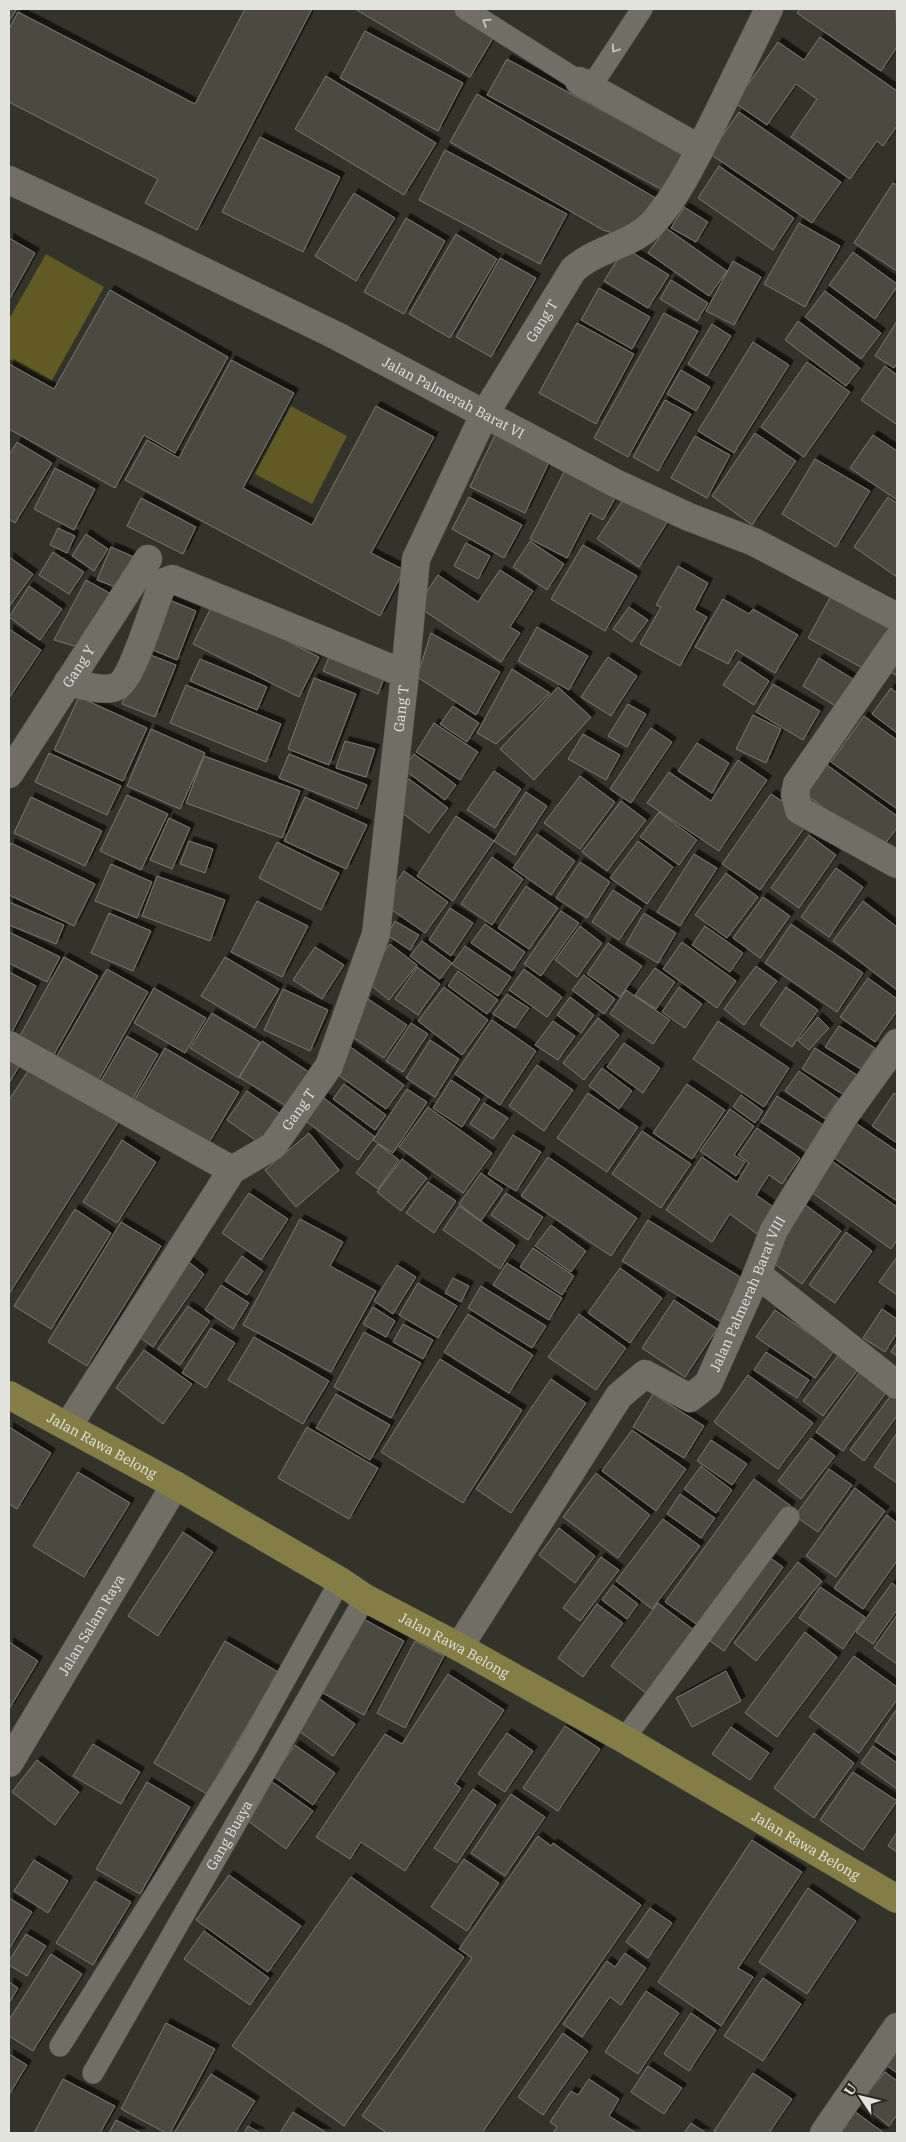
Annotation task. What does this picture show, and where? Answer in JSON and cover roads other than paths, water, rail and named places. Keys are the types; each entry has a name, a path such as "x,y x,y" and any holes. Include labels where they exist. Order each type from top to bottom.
{"main road":[{"name":"Jalan Rawa Belong","path":"9,1395 175,1485 340,1581 365,1598 459,1647 624,1740 897,1899"}],"street":[{"name":"Gang T","path":"68,1426 232,1170 273,1146 329,1066 376,934 416,559 476,410 573,270 585,260 634,237 651,225 671,200 700,149 769,9"},
{"path":"579,81 700,149"},
{"name":"Jalan Palmerah Barat VI","path":"9,180 151,246 334,335 615,483 689,517 754,542 897,617"},
{"name":"Gang Y","path":"9,774 148,559"},
{"path":"68,682 107,688 119,685 130,670 164,582 172,579 405,674"},
{"path":"897,640 797,784 794,795 799,810 897,864"},
{"name":"Jalan Palmerah Barat VIII","path":"459,1647 620,1396 645,1374 690,1398 708,1384 757,1274 774,1230 845,1114 897,1043"},
{"path":"9,1045 232,1170"},
{"path":"757,1274 897,1385"},
{"name":"Jalan Salam Raya","path":"9,1763 175,1485"},
{"path":"824,2133 897,2027"}],"lane":[{"path":"465,9 579,81 596,79 642,9"},
{"path":"624,1740 789,1517"},
{"path":"60,2046 244,1753 340,1581"},
{"name":"Gang Buaya","path":"93,2073 365,1598"}]}
